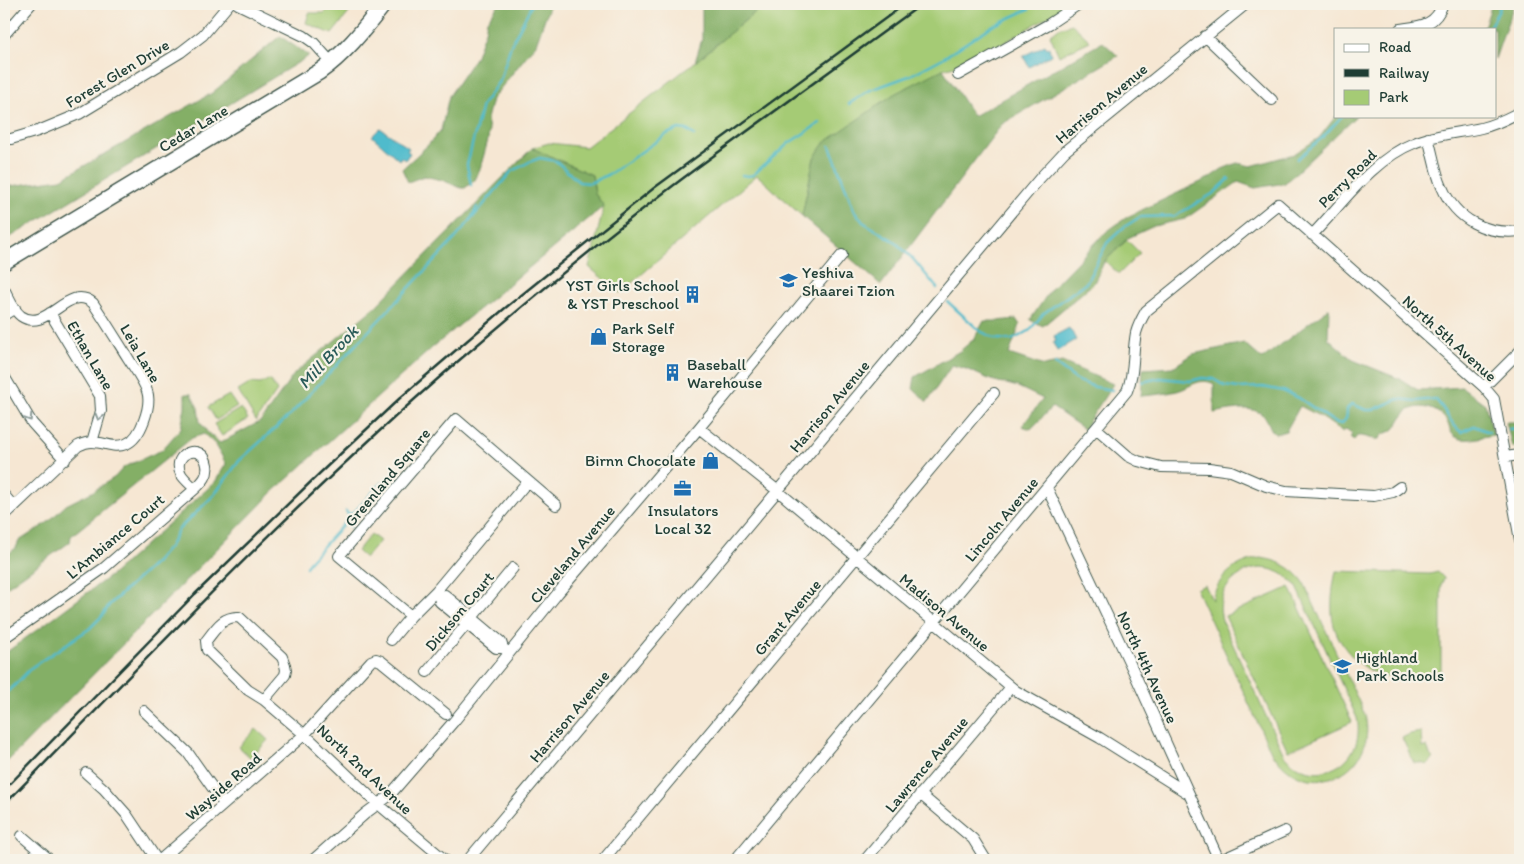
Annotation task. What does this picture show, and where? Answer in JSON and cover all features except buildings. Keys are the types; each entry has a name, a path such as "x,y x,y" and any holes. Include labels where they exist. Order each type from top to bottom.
{"street":[{"path":"4,35 31,4"},
{"name":"Forest Glen Drive","path":"4,139 11,139 66,120 178,55 203,35 229,4"},
{"path":"238,4 304,36 314,43 332,63"},
{"name":"Cedar Lane","path":"4,262 332,63 384,4"},
{"path":"958,75 1049,24 1079,4"},
{"name":"Harrison Avenue","path":"468,860 1040,178 1065,152 1246,4"},
{"path":"1406,28 1419,26 1436,18 1443,4"},
{"path":"1205,36 1272,100"},
{"name":"Perry Road","path":"1312,236 1372,171 1401,149 1428,138 1482,128 1520,112"},
{"path":"1428,138 1441,187 1453,207 1467,220 1486,229 1507,232 1520,231"},
{"name":"North 5th Avenue","path":"1278,204 1484,387 1494,399 1520,540"},
{"name":"Lincoln Avenue","path":"735,860 1127,391 1132,378 1136,334 1139,323 1146,311 1278,204"},
{"name":"Cleveland Avenue","path":"313,860 395,789 455,720 506,650 699,428 842,255"},
{"path":"4,289 14,308 4,315"},
{"name":"Leia Lane","path":"14,308 27,318 40,318 74,298 89,299 147,390 148,404 142,427 136,437 128,444 113,447 92,442"},
{"name":"Ethan Lane","path":"50,313 100,396 101,411 92,442"},
{"path":"1484,387 1520,351"},
{"path":"4,376 32,423 64,460"},
{"name":"Grant Avenue","path":"603,860 994,393"},
{"name":"Greenland Square","path":"411,616 339,556 456,419 556,506"},
{"name":"Madison Avenue","path":"699,428 778,491 1011,687 1100,738 1189,794"},
{"path":"1096,428 1128,456 1149,465 1231,471 1276,490 1374,496 1393,492 1400,487"},
{"path":"4,516 78,446 92,442"},
{"path":"1505,457 1520,455"},
{"path":"391,640 411,616 436,595 528,481"},
{"name":"North 4th Avenue","path":"1047,488 1220,860"},
{"name":"L'Ambiance Court","path":"4,638 104,568 195,489"},
{"path":"4,494 14,507"},
{"name":"Dickson Court","path":"427,672 514,568"},
{"path":"436,595 445,595 470,621 501,642 506,650"},
{"name":"North 2nd Avenue","path":"264,700 285,675 286,670 282,657 238,617 228,618 219,625 206,641 207,650 248,690 264,700 305,734 378,804 445,860"},
{"name":"Wayside Road","path":"159,860 305,734 371,661 376,659 381,661 446,714"},
{"name":"Lawrence Avenue","path":"865,860 1011,687"},
{"path":"144,711 188,752 224,804"},
{"path":"86,773 104,789 127,815 159,860"},
{"path":"920,794 973,839 986,860"},
{"path":"1220,860 1285,831"},
{"path":"22,836 50,860"}],"green space":[{"path":"333,4 356,4 332,34 306,23 309,13 324,13"},
{"path":"499,4 550,4 536,44 492,99 487,119 488,140 475,180 465,188 424,176 408,182 402,169 441,130 449,96 475,58 487,20"},
{"path":"702,4 765,4 695,62 702,39"},
{"path":"765,4 1061,4 1064,7 969,62 943,69 814,158 802,216 757,175 620,293 589,267 604,206 595,194 592,175 532,148 549,143 586,147 695,62"},
{"path":"1492,4 1514,4 1496,56 1496,28 1483,28"},
{"path":"1072,24 1090,41 1059,56 1050,35 1059,28"},
{"path":"280,36 309,56 4,241 4,187 61,179 212,93"},
{"path":"1103,42 1118,56 1002,124 881,285 802,216 814,158 824,143 894,94 943,69 973,116"},
{"path":"1334,118 1354,118 1285,183 1255,188 1238,182 1185,219 1154,226 1128,238 1104,262 1094,283 1043,326 1030,320 1051,289 1106,232 1127,217 1209,178 1222,169 1237,163 1251,166 1294,154 1319,138"},
{"path":"532,148 592,175 595,194 604,206 433,347 273,492 4,765 4,654 114,573 215,482 226,464 216,445 204,434 192,438 71,536 70,542 4,589 4,557 16,548 19,541 47,523 66,505 92,492 115,477 124,467 162,450 181,428 185,407 185,394 191,394 198,408 200,422 208,433 220,443 261,421 295,373 375,307"},
{"path":"1127,240 1140,253 1119,274 1105,261"},
{"path":"1329,308 1328,338 1353,360 1400,379 1418,390 1462,387 1485,404 1494,435 1460,439 1452,434 1447,422 1438,412 1421,407 1405,413 1394,429 1379,439 1357,436 1354,440 1351,438 1353,434 1346,429 1343,432 1300,406 1286,431 1275,434 1267,420 1257,411 1243,409 1214,413 1214,384 1209,382 1195,383 1182,390 1141,396 1143,369 1173,367 1193,354 1244,343 1262,359"},
{"path":"1016,319 1020,325 1009,354 1044,366 1062,362 1113,384 1084,429 1052,407 1031,429 1022,426 1043,399 1018,387 991,380 952,365 927,402 913,389 915,377 960,351 974,339 984,321"},
{"path":"268,380 271,381 277,391 256,421 238,391 251,383 260,384"},
{"path":"229,395 237,407 216,420 208,407"},
{"path":"241,408 248,419 222,436 214,424"},
{"path":"1506,422 1520,422 1520,447 1512,447"},
{"path":"371,534 380,541 365,558 357,551"},
{"path":"1260,558 1279,562 1289,568 1303,581 1365,715 1367,735 1361,753 1351,766 1338,775 1322,779 1305,778 1289,770 1273,756 1196,589 1205,585 1212,600 1223,577 1236,567","holes":["1265,568 1285,575 1297,587 1357,718 1358,734 1354,748 1346,759 1336,767 1323,771 1309,771 1296,766 1284,755 1223,623 1221,604 1227,587 1241,574 1249,570"]},
{"path":"1336,571 1430,574 1438,572 1444,578 1441,586 1441,671 1413,677 1395,678 1383,676 1372,671 1353,657 1338,637 1334,626 1332,603"},
{"path":"1290,587 1352,722 1288,751 1225,616"},
{"path":"256,729 268,740 251,758 239,747"},
{"path":"1421,732 1422,748 1427,746 1433,758 1427,765 1414,763 1402,738"}],"water":[{"path":"1045,45 1047,48 1049,47 1051,55 1029,67 1023,56"},
{"path":"380,128 409,148 407,151 410,153 405,160 401,157 399,160 372,136"},
{"path":"1069,328 1076,340 1057,351 1053,343 1056,341 1054,336"}],"waterway":[{"path":"471,185 467,165 482,105 500,80 511,45 532,4"},
{"name":"Mill Brook","path":"1489,28 1501,4"},
{"path":"849,104 868,91 909,76 943,58 992,26 1029,9"},
{"name":"Mill Brook","path":"1297,159 1323,137 1340,118"},
{"name":"Mill Brook","path":"742,175 753,175 789,143 820,123"},
{"name":"Mill Brook","path":"4,694 32,667 89,629 103,615 109,605 156,562 170,546 178,530 214,495 239,461 289,416 454,240 511,172 540,158 556,161 579,182 590,183 611,173 667,134 679,129 687,130 694,135"},
{"name":"Mill Brook","path":"830,146 854,210 863,222 894,241 913,259 937,288"},
{"name":"Mill Brook","path":"948,302 980,331 996,339 1012,340 1029,331 1044,313 1086,283 1107,243 1124,227 1140,217 1175,216 1214,193 1229,179"},
{"name":"Mill Brook","path":"471,219 477,207"},
{"path":"1055,364 1078,381 1112,390"},
{"path":"1142,382 1160,378 1190,381 1202,378 1213,379 1225,386 1238,388 1263,387 1283,391 1299,398 1334,422 1341,424 1346,419 1347,409 1352,404 1366,410 1373,410 1398,399 1416,401 1435,399 1461,432 1474,426 1489,432"},
{"path":"1509,429 1520,428"},
{"path":"348,514 353,513 382,482"},
{"path":"306,567 348,519 349,516 346,511"},
{"path":"347,520 351,527"}],"railway":[{"path":"4,790 195,594 400,398 504,309 654,188 905,4"},
{"path":"4,805 169,635 281,524 397,415 456,363 663,193 922,4"}],"place":[{"name":"Yeshiva Shaarei Tzion","path":"788,281"},
{"name":"YST Girls School & YST Preschool","path":"693,294"},
{"name":"Park Self Storage","path":"598,337"},
{"name":"Baseball Warehouse","path":"673,373"},
{"name":"Birnn Chocolate","path":"710,460"},
{"name":"Insulators Local 32","path":"683,489"},
{"name":"Highland Park Schools","path":"1342,666"}]}
